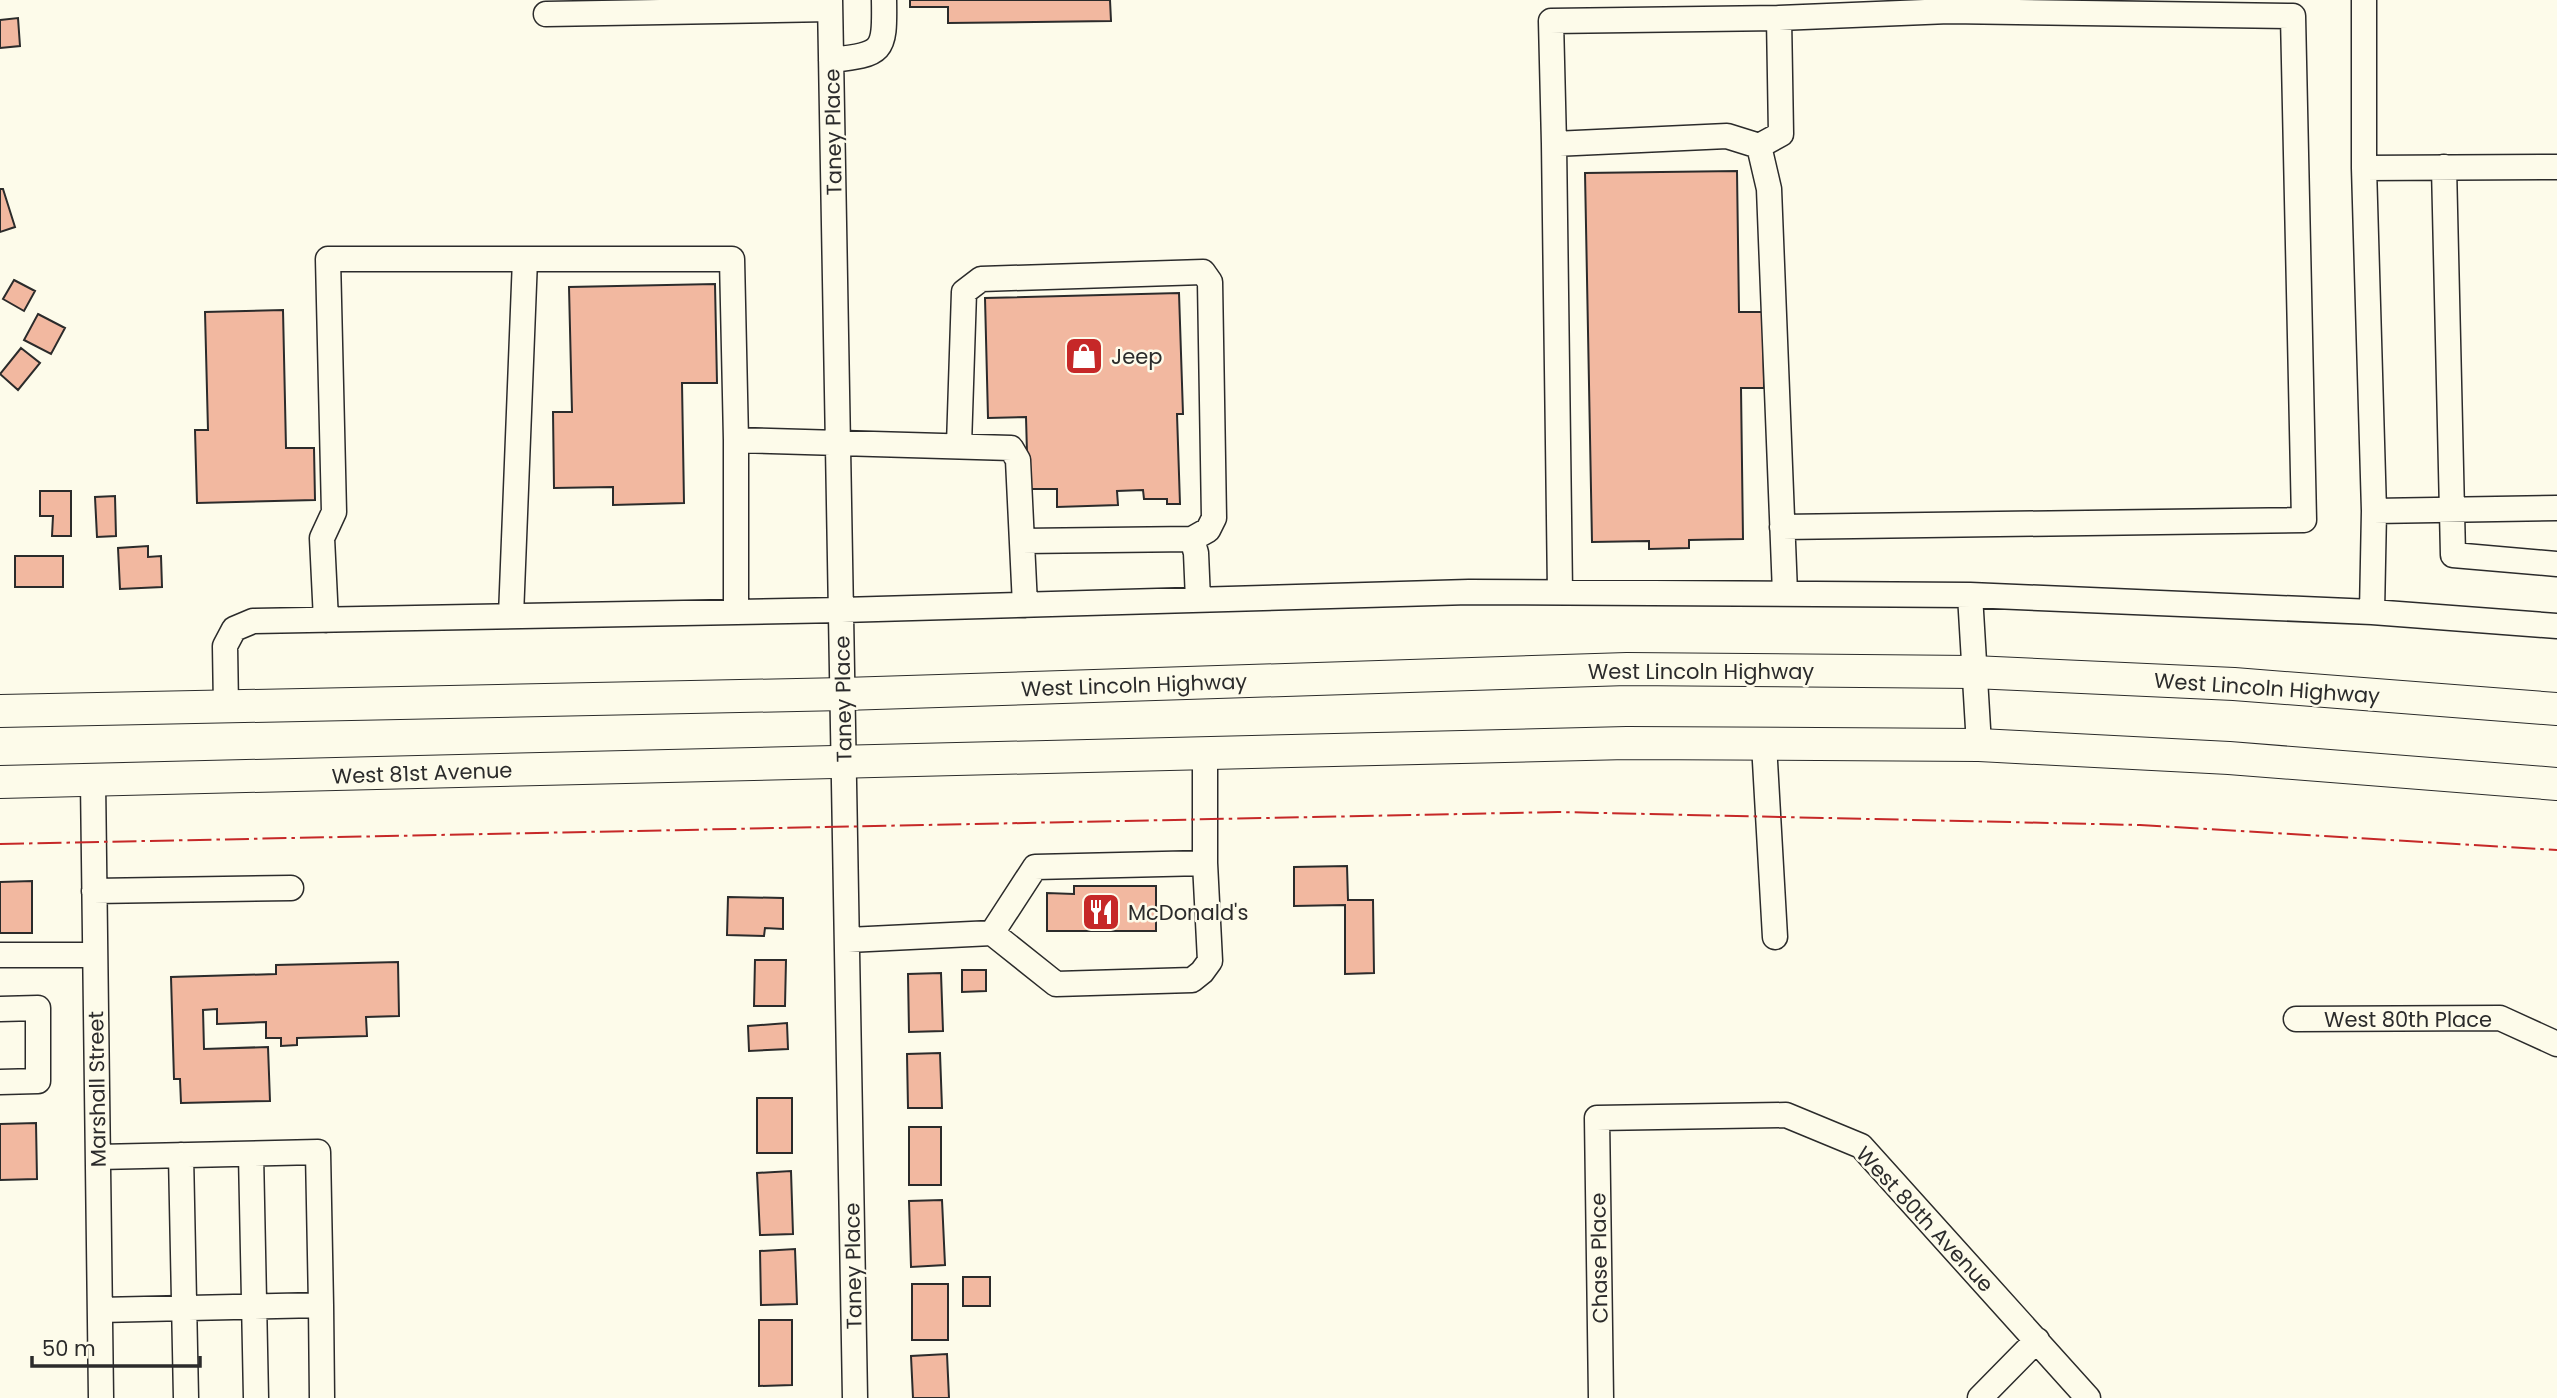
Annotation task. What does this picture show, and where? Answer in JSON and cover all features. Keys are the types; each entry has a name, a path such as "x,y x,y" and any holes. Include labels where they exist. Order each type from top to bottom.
{"main road":[{"name":"West Lincoln Highway","path":"844,694 1627,669 1973,672 2234,684 2557,709"},
{"path":"0,711 844,694"},
{"path":"844,761 1628,743 1979,745 2229,758 2557,784"},
{"name":"West 81st Avenue","path":"0,782 844,761"}],"street":[{"path":"831,60 868,55 879,47 885,34 884,0"},
{"path":"2364,0 2364,168 2374,511 2372,612"},
{"path":"546,14 830,5"},
{"name":"Taney Place","path":"830,5 855,1398"},
{"path":"1560,592 1550,21 1779,18 1949,11 2293,16 2304,520 1782,527"},
{"path":"1553,144 1727,136 1759,146 1781,134 1779,18"},
{"path":"1759,146 1769,189 1785,593"},
{"path":"2444,167 2453,555 2557,564"},
{"path":"2364,168 2557,167"},
{"path":"511,616 525,259"},
{"path":"326,620 322,538 334,512 328,260 732,260 736,612"},
{"path":"959,445 964,292 981,279 1203,272 1210,282 1214,518 1208,530 1192,539 1022,541"},
{"path":"736,440 1011,448 1018,460 1025,605"},
{"path":"2374,511 2557,508"},
{"path":"1192,539 1196,553 1198,600"},
{"path":"226,707 225,646 234,629 253,621 1560,592 1970,595 2372,612 2557,626"},
{"path":"1970,595 1979,745"},
{"path":"1764,744 1774,937"},
{"path":"848,940 992,933 1056,984 1192,980 1210,961 1205,863 1205,752"},
{"name":"Marshall Street","path":"93,780 101,1398"},
{"path":"992,933 1035,867 1205,863"},
{"path":"94,891 291,888"},
{"path":"0,955 95,955"},
{"path":"0,1009 38,1008 38,1081 0,1082"},
{"name":"West 80th Place","path":"2297,1019 2500,1018 2557,1044"},
{"name":"West 80th Avenue","path":"1597,1118 1786,1115 1861,1146 2088,1398"},
{"name":"Chase Place","path":"1597,1118 1601,1398"},
{"path":"98,1157 318,1153 323,1398"},
{"path":"251,1154 256,1398"},
{"path":"181,1155 186,1398"},
{"path":"100,1310 321,1305"},
{"path":"1980,1398 2037,1340"}],"building":[{"path":"910,0 1110,0 1111,21 948,23 948,7 910,7"},
{"path":"18,18 20,46 0,48 0,20"},
{"path":"1737,171 1739,312 1763,312 1764,388 1741,388 1743,539 1689,540 1689,548 1649,549 1649,541 1592,542 1585,173"},
{"path":"0,189 3,189 15,227 0,232"},
{"path":"14,280 35,291 24,311 3,299"},
{"path":"715,284 717,383 682,383 684,503 613,505 613,487 554,488 553,412 572,412 569,287"},
{"name":"Jeep","path":"1179,293 1183,414 1177,414 1180,504 1167,504 1167,499 1144,499 1143,490 1117,491 1118,505 1057,507 1057,489 1028,489 1026,417 988,418 985,298"},
{"path":"283,310 286,448 314,448 315,500 197,503 195,430 208,430 205,312"},
{"path":"38,314 65,328 51,354 24,340"},
{"path":"21,348 40,363 18,390 0,374"},
{"path":"40,491 71,491 71,536 52,536 53,516 40,516"},
{"path":"115,496 116,536 97,537 95,497"},
{"path":"148,546 148,557 161,556 162,587 120,589 118,548"},
{"path":"15,556 63,556 63,587 15,587"},
{"path":"1347,866 1348,900 1373,900 1374,973 1345,974 1345,905 1294,906 1294,867"},
{"path":"32,881 32,933 0,933 0,882"},
{"name":"McDonald's","path":"1074,886 1156,886 1156,931 1047,931 1047,893 1074,894"},
{"path":"728,897 783,898 783,929 765,928 764,936 727,935"},
{"path":"755,960 786,960 785,1006 754,1006"},
{"path":"398,962 399,1016 366,1017 367,1036 297,1038 297,1045 281,1046 281,1038 266,1038 266,1022 217,1024 217,1009 203,1010 204,1049 268,1047 270,1101 181,1103 180,1079 174,1079 171,977 276,974 276,965"},
{"path":"962,970 986,970 986,991 962,992"},
{"path":"941,973 943,1031 909,1032 908,974"},
{"path":"787,1023 788,1049 749,1051 748,1026"},
{"path":"940,1053 942,1108 908,1108 907,1054"},
{"path":"757,1098 792,1098 792,1153 757,1153"},
{"path":"36,1123 37,1179 0,1180 0,1124"},
{"path":"909,1127 941,1127 941,1185 909,1185"},
{"path":"791,1171 793,1234 760,1235 757,1173"},
{"path":"942,1200 945,1265 911,1267 909,1201"},
{"path":"795,1249 797,1304 761,1305 760,1251"},
{"path":"963,1277 990,1277 990,1306 963,1306"},
{"path":"912,1284 948,1284 948,1340 912,1340"},
{"path":"759,1320 792,1320 792,1385 759,1386"},
{"path":"947,1354 949,1398 913,1398 911,1356"}],"power":[{"path":"0,844 1558,812 2140,825 2557,850"}],"place":[{"name":"Jeep","path":"1084,356"},
{"name":"McDonald's","path":"1101,912"}]}
